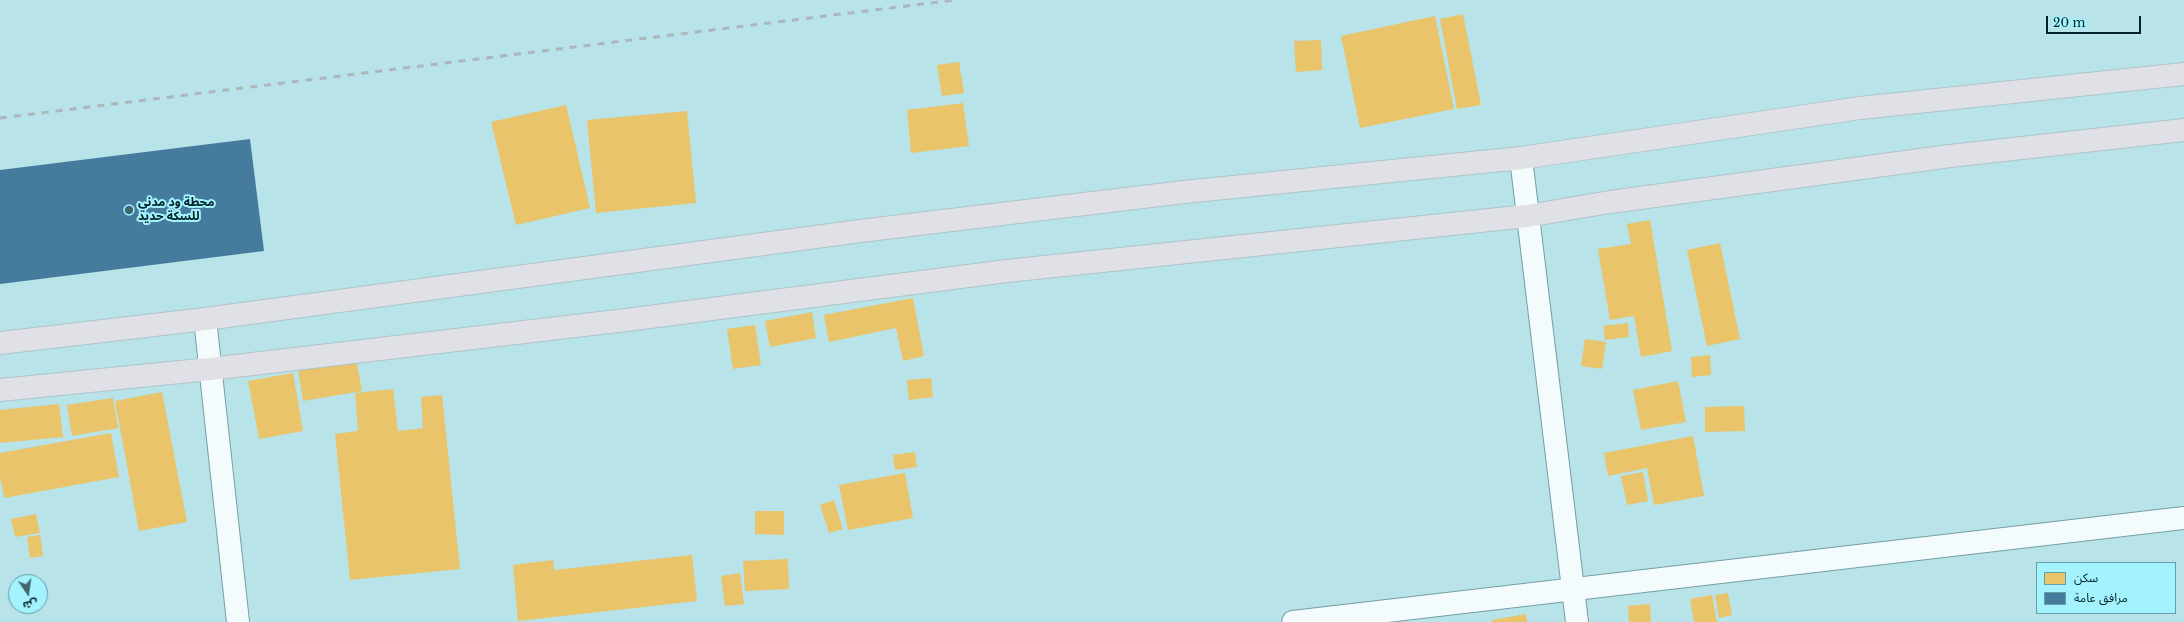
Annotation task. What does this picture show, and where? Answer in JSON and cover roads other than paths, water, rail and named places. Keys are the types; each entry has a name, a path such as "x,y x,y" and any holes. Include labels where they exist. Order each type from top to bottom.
{"main road":[{"path":"0,343 205,319 876,229 1184,192 1521,158 1860,108 2184,74"},
{"path":"0,390 210,369 626,320 991,273 1527,216 1610,202 1950,156 2184,130"}],"street":[{"path":"1521,158 1577,622"},
{"path":"205,319 238,622"},
{"path":"1293,622 2184,518"}],"railway":[{"path":"0,118 955,0"}],"place":[{"name":"محطة ود مدني للسكة حديد","path":"129,210"}]}
